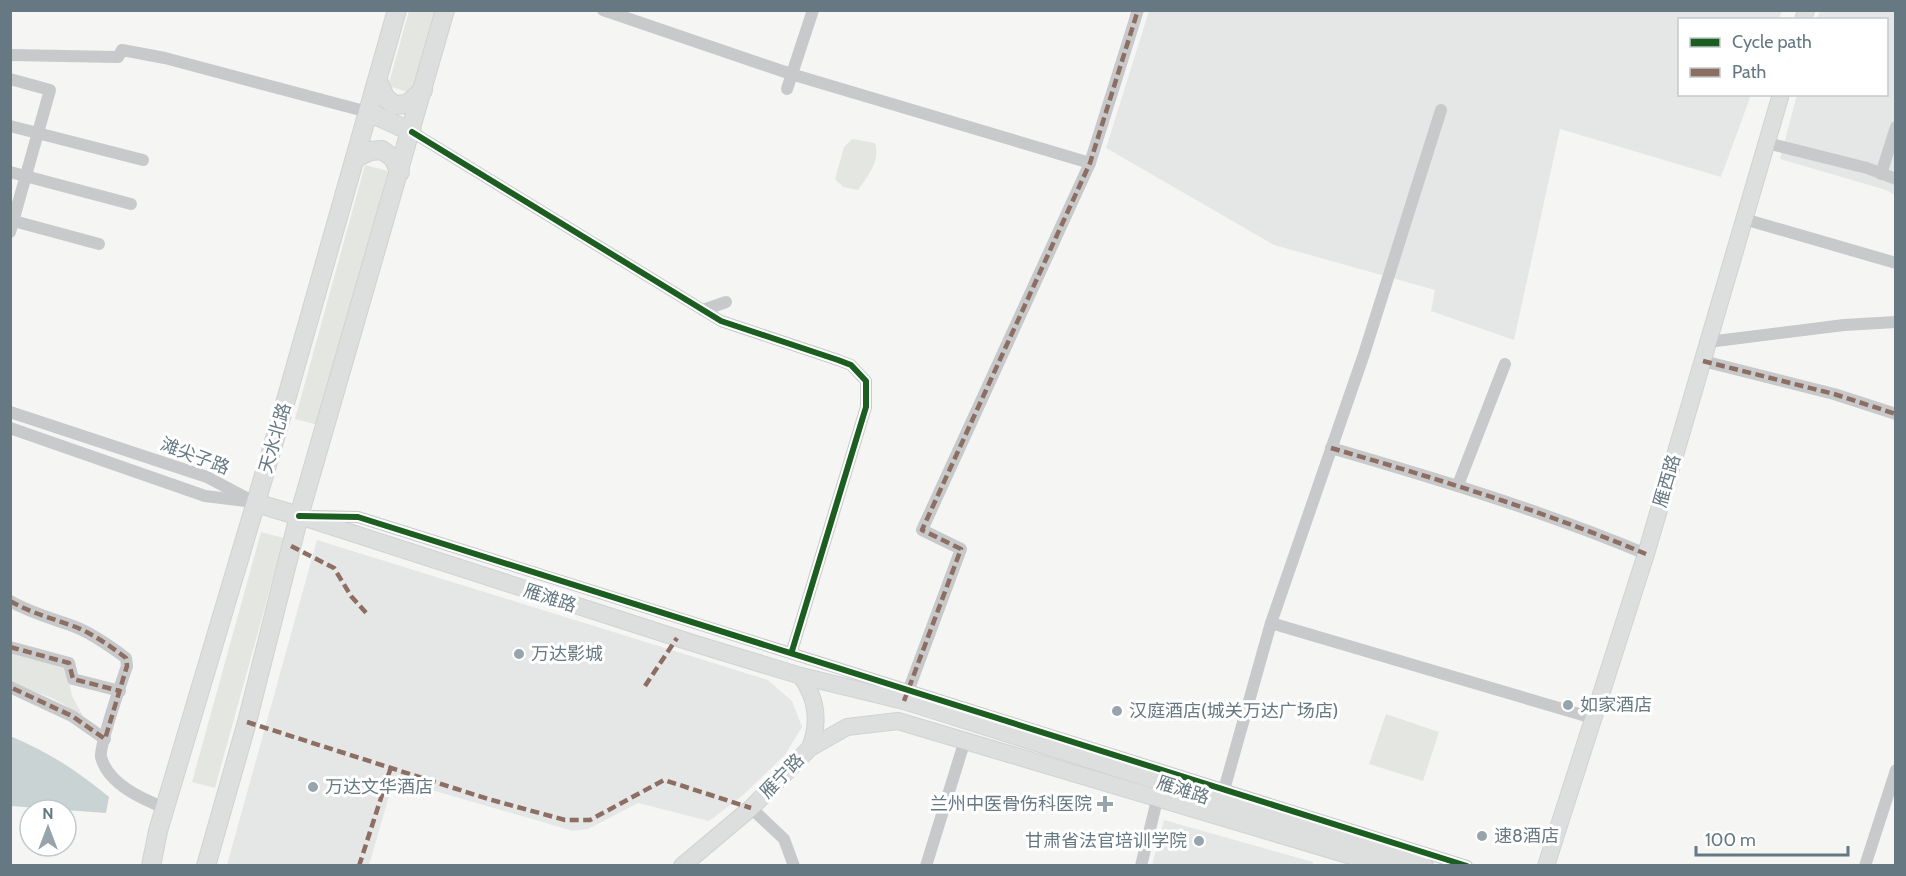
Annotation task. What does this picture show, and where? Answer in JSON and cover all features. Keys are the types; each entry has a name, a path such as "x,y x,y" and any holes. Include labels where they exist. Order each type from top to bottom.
{"main road":[{"name":"天水北路","path":"151,866 165,808 256,503 398,10"},
{"path":"206,866 247,722 299,516 446,10"},
{"path":"378,81 385,97 394,105 406,104 423,90"},
{"name":"雁西路","path":"1546,866 1646,554 1780,96"},
{"path":"368,112 412,132"},
{"path":"356,158 369,151 382,150 389,154 400,172"},
{"path":"256,503 299,516"},
{"name":"雁滩路","path":"299,516 801,676 907,696 1221,802 1425,866"},
{"path":"801,676 811,693 816,711 816,730 810,748"},
{"name":"雁滩路","path":"898,720 1158,796 1221,802 1385,866"},
{"name":"雁宁路","path":"682,866 751,808 810,748 847,727 898,720"}],"street":[{"path":"603,10 791,74 1090,163"},
{"path":"787,89 813,10"},
{"path":"299,516 358,517 792,651 907,696 960,549 922,530 1083,172 1090,163 1138,10"},
{"path":"10,55 118,57 122,50 165,58 368,112"},
{"path":"10,80 50,90 12,224 99,244"},
{"path":"1441,110 1411,212 1271,624 1221,802 1467,866"},
{"path":"10,126 144,160"},
{"path":"1881,174 1896,127"},
{"path":"412,132 721,321 851,365 866,381 866,407 792,651"},
{"path":"1767,143 1896,179"},
{"path":"10,172 131,204"},
{"path":"1744,219 1896,263"},
{"path":"704,310 726,302"},
{"path":"1708,342 1844,325 1896,322"},
{"path":"1703,361 1834,394 1896,414"},
{"path":"1458,485 1505,364"},
{"name":"滩尖子路","path":"10,412 207,477 256,503"},
{"name":"滩尖子路","path":"10,429 205,496 256,503"},
{"path":"1331,448 1458,485 1569,521 1646,554"},
{"path":"10,601 32,613 75,627 111,646 126,658 127,666 100,754 106,768 137,797 165,808"},
{"path":"1271,624 1593,718"},
{"path":"10,647 69,663 73,679 120,691"},
{"path":"10,687 72,716 105,738"},
{"path":"926,866 965,740"},
{"path":"1865,866 1896,770"},
{"path":"1140,866 1158,796"},
{"path":"751,808 784,839 794,866"}],"shaded area":[{"path":"409,11 435,11 412,93 388,86"},
{"path":"1149,11 1782,11 1779,18 1678,18 1678,96 1751,96 1721,177 1560,129 1514,340 1431,311 1435,290 1274,245 1106,148"},
{"path":"1820,11 1895,11 1895,195 1886,190 1780,159 1797,96 1888,96 1888,18 1817,18"},
{"path":"852,139 875,143 876,150 875,162 858,190 843,187 835,179 844,147"},
{"path":"365,165 388,171 318,425 295,419"},
{"path":"261,532 284,538 215,788 192,782"},
{"path":"317,540 768,680 792,701 802,727 785,755 742,796 709,821 638,803 588,829 573,831 394,779 369,865 227,865"},
{"path":"10,649 68,668 66,678 69,680 72,696 83,716 52,698 11,683"},
{"path":"1386,714 1439,732 1423,781 1369,764"},
{"path":"10,736 74,770 109,797 106,813 78,811 78,798 18,798 18,807 11,806"},
{"name":"甘肃省法官培训学院","path":"1164,820 1313,862 1312,866 1152,865"}],"marked path":[{"path":"904,701 961,549 922,530 1090,163 1138,10"},
{"path":"1703,361 1834,394 1896,414"},
{"path":"1331,448 1490,497 1646,554"},
{"path":"291,546 334,568 351,596 369,616"},
{"path":"10,601 94,636 126,658 127,666 105,739 72,716 10,687"},
{"path":"645,686 677,638"},
{"path":"10,647 69,663 73,679 120,691"},
{"path":"247,722 488,799 565,820 590,820 664,780 751,808"},
{"path":"359,866 391,767"}],"cycle path":[{"path":"412,132 721,321 851,365 866,381 866,407 792,651"},
{"path":"299,516 358,517 1467,866"}],"place":[{"name":"万达影城","path":"519,654"},
{"name":"如家酒店","path":"1568,705"},
{"name":"汉庭酒店(城关万达广场店)","path":"1117,711"},
{"name":"万达文华酒店","path":"313,787"},
{"name":"兰州中医骨伤科医院","path":"1105,804"},
{"name":"速8酒店","path":"1482,836"},
{"name":"甘肃省法官培训学院","path":"1199,841"}]}
